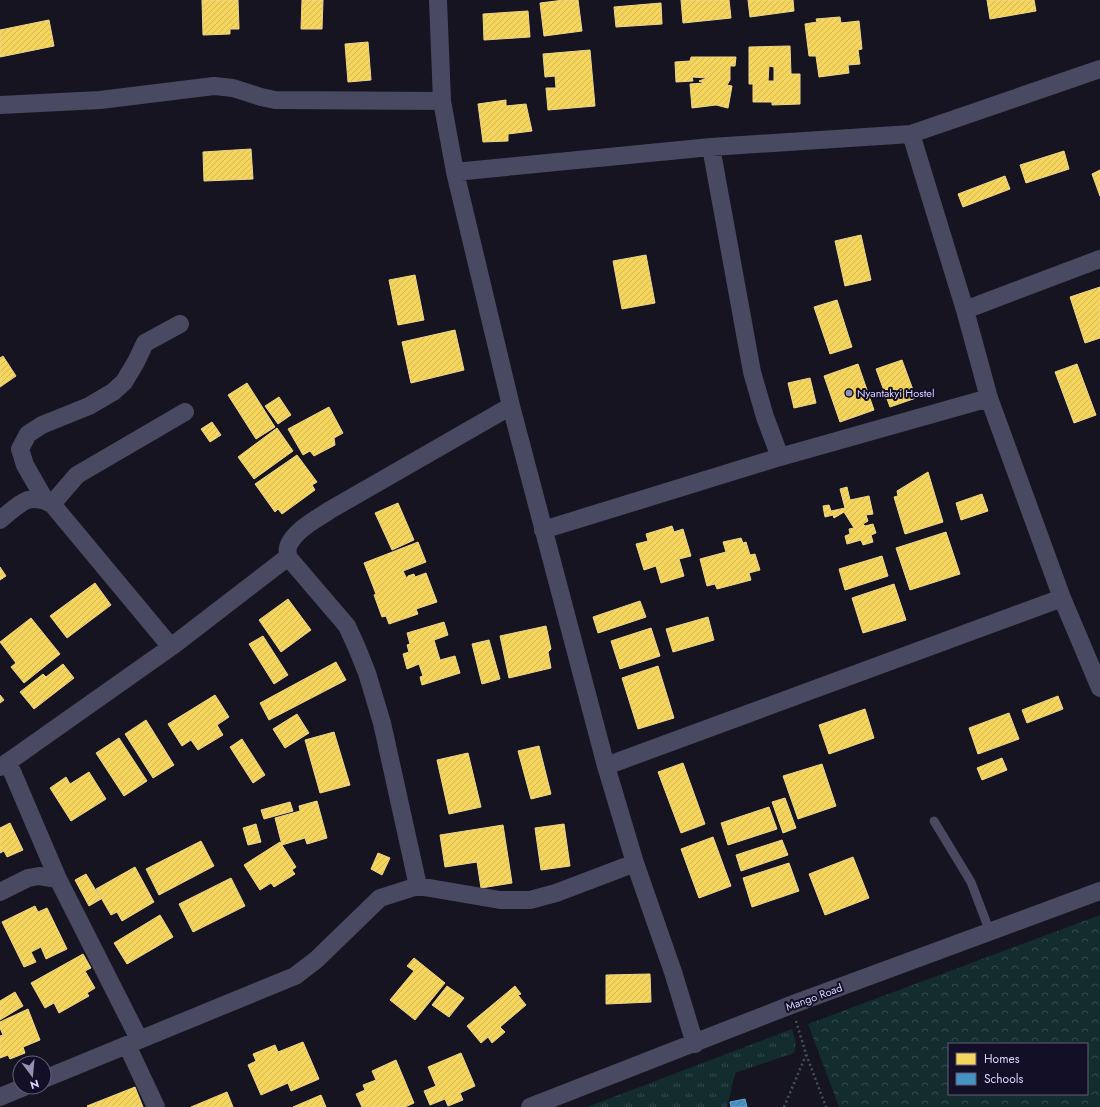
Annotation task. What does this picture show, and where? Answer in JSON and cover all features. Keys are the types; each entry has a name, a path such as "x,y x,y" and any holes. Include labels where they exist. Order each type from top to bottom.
{"street":[{"path":"438,0 442,101 455,172 512,406 543,530 606,766 635,863 673,972 695,1044"},
{"path":"455,172 711,147 911,134 1100,69"},
{"path":"0,105 100,100 214,86 233,88 275,100 442,101"},
{"path":"911,134 965,310 989,398 1062,598 1100,688"},
{"path":"711,147 752,372 765,417 780,457"},
{"path":"965,310 1100,259"},
{"path":"171,647 48,502 26,465 20,449 28,434 42,425 89,406 113,392 124,382 136,362 145,342 180,324"},
{"path":"543,530 780,457 989,398"},
{"path":"418,886 382,723 360,654 347,626 288,557 288,548 295,536 312,522 352,496 512,406"},
{"path":"48,502 78,475 185,412"},
{"path":"0,520 27,500 35,498 48,502"},
{"path":"156,1107 133,1042 4,764 171,647 288,557"},
{"path":"606,766 1062,598"},
{"path":"52,1076 295,976 316,960 380,898 418,886 500,900 530,900 556,893 635,863"},
{"path":"0,892 28,878 39,876 58,879"},
{"name":"Mango Road","path":"530,1107 695,1044 791,1005 1100,891"},
{"path":"0,1097 12,1092"}],"lane":[{"path":"934,821 971,882 990,932"}],"path":[{"path":"791,1005 806,1054 826,1107"},
{"path":"784,1107 806,1054"}],"green space":[{"path":"1100,915 1100,1107 839,1107 808,1024"},
{"path":"792,1029 796,1043 794,1053 735,1073 727,1107 587,1107"}],"building: Homes":[{"path":"202,0 238,0 239,29 230,29 230,34 203,35"},
{"path":"302,0 323,0 322,29 301,29"},
{"path":"578,0 582,31 544,36 540,3"},
{"path":"681,0 729,0 731,18 683,23"},
{"path":"748,0 793,0 794,11 750,17"},
{"path":"987,0 1034,0 1036,11 990,19"},
{"path":"661,3 662,24 616,27 614,7"},
{"path":"528,11 530,37 484,40 483,14"},
{"path":"840,17 841,23 859,21 862,49 858,50 860,64 848,65 849,73 819,77 816,56 809,56 805,24 817,22 816,19"},
{"path":"49,20 54,46 0,57 0,30"},
{"path":"368,42 371,80 348,82 345,44"},
{"path":"790,46 791,74 800,74 800,104 772,105 772,102 753,102 753,84 749,84 749,47","holes":["769,66 774,67 774,81 768,81"]},
{"path":"590,50 595,106 548,110 546,88 556,88 555,76 545,77 543,54"},
{"path":"691,57 736,57 735,66 730,66 730,80 727,85 732,86 728,108 716,105 692,108 690,84 704,83 699,81 707,78 692,77 693,81 676,82 675,62 690,61"},
{"path":"506,100 506,106 526,104 532,131 508,134 508,141 483,142 478,104"},
{"path":"251,149 253,179 204,181 203,152"},
{"path":"1064,151 1069,169 1026,183 1020,165"},
{"path":"1100,170 1100,196 1092,174"},
{"path":"1005,176 1010,189 963,207 958,194"},
{"path":"861,235 871,280 845,286 835,241"},
{"path":"646,255 655,303 622,309 613,261"},
{"path":"415,275 424,320 398,325 389,280"},
{"path":"1100,287 1100,338 1085,343 1070,297"},
{"path":"837,300 852,347 830,354 814,307"},
{"path":"455,330 464,370 411,383 402,342"},
{"path":"3,356 16,376 0,387 0,358"},
{"path":"902,360 916,398 890,407 876,369"},
{"name":"Nyantakyi Hostel","path":"858,364 874,410 840,422 824,376"},
{"path":"1077,364 1096,415 1074,423 1055,372"},
{"path":"810,378 816,403 794,408 788,383"},
{"path":"247,383 275,427 256,439 228,395"},
{"path":"279,397 291,415 278,424 265,406"},
{"path":"329,407 343,433 334,438 335,445 314,456 310,451 303,455 288,429"},
{"path":"212,422 221,435 210,442 201,429"},
{"path":"277,428 293,451 254,479 238,457"},
{"path":"297,455 317,482 312,485 315,490 282,514 278,509 275,512 255,484"},
{"path":"928,472 943,522 905,534 894,497 898,496 897,491"},
{"path":"847,487 850,500 869,496 873,514 866,515 868,521 863,524 865,526 873,524 876,533 871,535 873,542 863,545 861,540 847,544 845,536 850,534 849,529 854,528 844,512 834,518 833,515 825,517 823,506 829,505 831,511 845,508 840,489"},
{"path":"982,494 988,511 961,520 956,503"},
{"path":"398,503 414,540 392,550 375,513"},
{"path":"672,526 674,532 683,529 691,556 679,559 684,576 661,583 656,566 644,570 636,544 648,541 646,534"},
{"path":"946,532 960,574 910,590 896,548"},
{"path":"741,538 743,543 746,542 750,555 755,554 760,570 749,573 751,580 717,589 715,584 707,586 700,559 726,552 723,542"},
{"path":"418,542 426,562 403,571 407,579 408,576 414,574 415,577 426,573 437,602 416,609 418,614 389,624 386,616 382,617 374,595 376,594 364,563"},
{"path":"882,556 888,576 845,590 839,569"},
{"path":"0,567 6,576 0,580"},
{"path":"95,583 111,605 67,638 50,616"},
{"path":"894,584 906,620 863,633 852,598"},
{"path":"288,599 311,630 281,652 259,620"},
{"path":"640,601 646,617 598,633 593,617"},
{"path":"708,617 714,640 673,652 666,629"},
{"path":"31,618 60,654 24,683 11,667 16,663 0,642"},
{"path":"444,622 448,635 434,640 440,660 455,656 460,673 422,685 420,677 423,676 419,664 407,669 403,654 409,652 407,645 410,644 407,633"},
{"path":"546,626 551,649 548,652 551,668 509,678 500,636"},
{"path":"651,628 660,656 620,669 611,641"},
{"path":"263,636 288,675 274,684 249,644"},
{"path":"489,640 500,679 482,684 472,644"},
{"path":"336,662 346,680 269,720 260,703"},
{"path":"63,664 74,678 34,709 20,692 43,674 46,677"},
{"path":"658,666 674,718 638,729 622,678"},
{"path":"0,695 4,700 0,703"},
{"path":"215,695 229,717 217,725 223,735 198,750 191,740 182,746 168,724"},
{"path":"1058,696 1063,709 1027,723 1022,710"},
{"path":"865,709 874,738 829,754 819,725"},
{"path":"1009,713 1019,739 978,754 969,728"},
{"path":"297,714 309,733 285,748 273,729"},
{"path":"146,720 174,765 153,778 125,734"},
{"path":"334,732 350,785 320,793 305,740"},
{"path":"119,738 147,781 124,796 96,753"},
{"path":"242,739 265,775 253,783 230,747"},
{"path":"539,746 551,794 531,799 518,751"},
{"path":"468,753 481,807 449,814 437,760"},
{"path":"1002,758 1007,770 982,780 977,768"},
{"path":"683,763 705,824 681,833 658,772"},
{"path":"822,764 836,806 798,819 783,776"},
{"path":"89,772 106,799 71,821 50,788 66,777 70,784"},
{"path":"785,798 796,828 783,833 772,802"},
{"path":"317,801 327,838 307,844 305,838 282,845 275,818 300,811 299,806"},
{"path":"290,802 293,811 264,819 261,810"},
{"path":"769,807 777,829 728,845 721,823"},
{"path":"10,823 23,850 7,857 4,851 0,853 0,828"},
{"path":"256,824 261,842 248,845 243,828"},
{"path":"564,824 570,866 541,870 535,828"},
{"path":"503,825 512,883 481,888 477,862 445,867 440,835"},
{"path":"713,837 731,886 699,898 681,849"},
{"path":"782,840 788,855 741,871 736,855"},
{"path":"201,841 214,866 159,895 146,869"},
{"path":"280,842 296,867 292,870 295,874 274,887 271,883 260,890 244,865"},
{"path":"378,853 390,858 382,875 371,869"},
{"path":"853,857 869,898 825,915 809,874"},
{"path":"789,863 799,891 752,907 743,878"},
{"path":"135,867 154,902 122,921 117,912 111,915 96,889"},
{"path":"86,874 101,899 89,906 75,880"},
{"path":"231,878 245,906 193,932 179,904"},
{"path":"35,906 38,912 47,908 67,949 46,959 41,947 31,952 36,962 24,967 2,922"},
{"path":"160,915 173,937 127,964 114,943"},
{"path":"83,954 91,968 85,971 95,988 87,993 89,996 59,1013 54,1003 45,1008 31,983"},
{"path":"414,958 445,983 415,1020 390,1000 414,971 407,966"},
{"path":"650,974 651,1002 606,1004 606,975"},
{"path":"447,986 464,998 449,1017 432,1005"},
{"path":"515,986 521,994 518,995 526,1005 500,1027 505,1032 492,1043 488,1037 481,1043 467,1026"},
{"path":"15,992 23,1006 0,1020 0,1001"},
{"path":"28,1009 40,1040 23,1047 25,1053 20,1055 12,1055 12,1058 10,1059 8,1055 0,1058 0,1036 3,1035 0,1028 0,1022"},
{"path":"303,1042 319,1079 291,1091 288,1083 261,1095 248,1065 256,1061 253,1054 275,1045 278,1052"},
{"path":"461,1053 475,1086 460,1093 463,1100 448,1106 445,1099 430,1105 424,1091 436,1086 428,1067"},
{"path":"396,1060 414,1103 405,1107 362,1107 356,1094 365,1090 363,1085 376,1080 372,1071"},
{"path":"135,1087 143,1107 87,1106"},
{"path":"227,1092 233,1107 191,1107"},
{"path":"321,1095 326,1107 293,1107"}],"building: Schools":[{"path":"745,1099 747,1107 731,1107 730,1102"}],"place":[{"name":"Nyantakyi Hostel","path":"849,393"}]}
